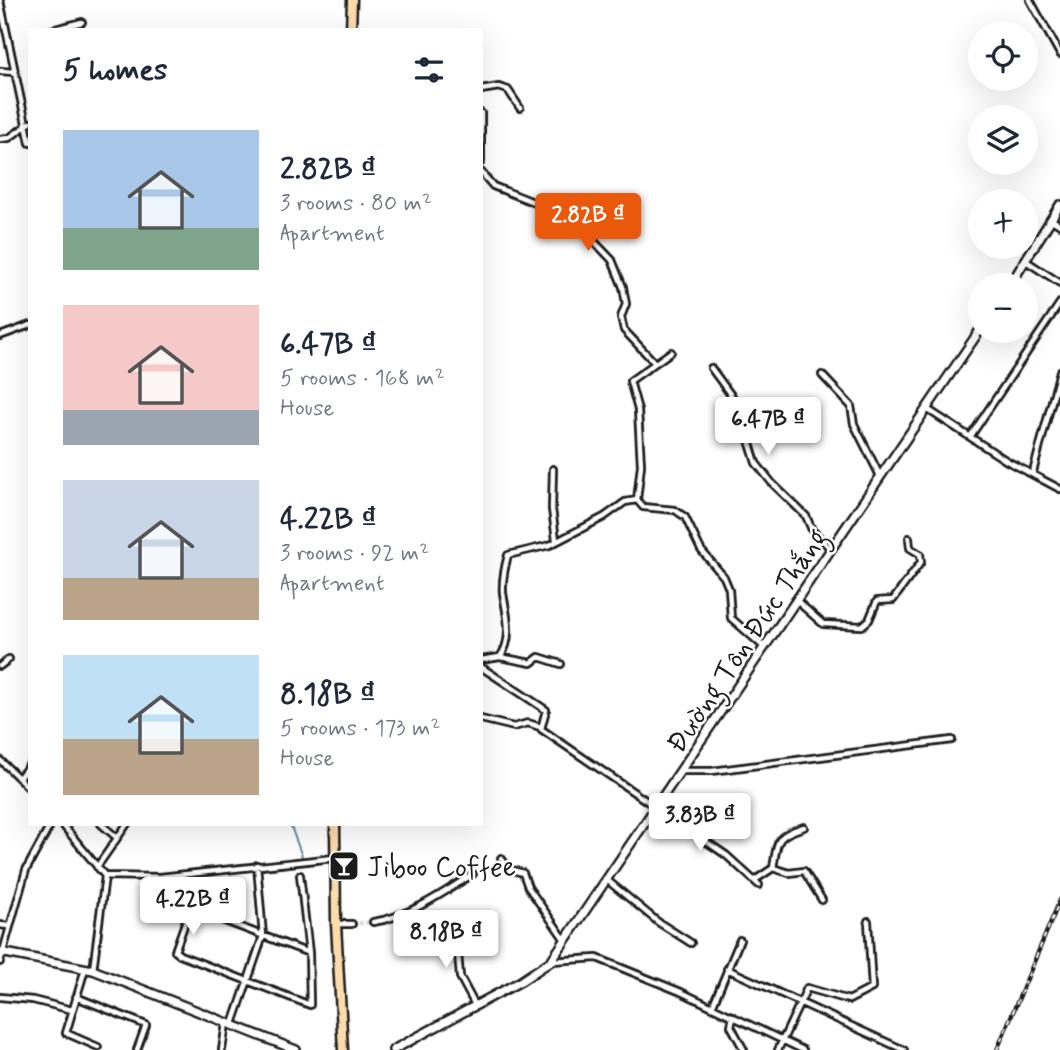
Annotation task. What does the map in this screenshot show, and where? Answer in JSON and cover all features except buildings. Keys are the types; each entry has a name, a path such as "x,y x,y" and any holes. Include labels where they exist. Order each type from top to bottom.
{"highway":[{"path":"351,28 352,0"},
{"path":"335,826 342,1050"}],"main road":[{"path":"1018,273 1060,205"},
{"name":"Đường Tôn Đức Thắng","path":"393,1050 551,961 683,771 971,343"},
{"path":"1,952 89,969 296,1050"}],"street":[{"path":"1030,0 1060,54"},
{"path":"0,1 27,124 9,138 0,139"},
{"path":"59,28 82,22"},
{"path":"0,71 14,72"},
{"path":"483,90 499,87 508,90 520,108"},
{"path":"483,175 489,183 586,223 590,237 612,260 623,287 626,304 621,317 624,330 654,363"},
{"path":"1051,219 1060,226"},
{"path":"1026,261 1060,283"},
{"path":"970,437 1060,303"},
{"path":"0,335 28,326"},
{"path":"671,352 629,382 638,410 641,466 637,500 643,507 675,510 685,517 701,550 724,577 729,589 731,618 764,648"},
{"path":"711,368 736,402 731,421 748,438 756,463 776,488 806,516 812,530 832,550"},
{"path":"1033,472 1060,371"},
{"path":"822,375 851,406 854,424 880,476"},
{"path":"927,409 1007,461 1033,472 1060,489"},
{"path":"553,469 552,509 556,540"},
{"path":"500,657 507,639 508,608 503,589 508,555 556,540 604,517 625,502 637,500"},
{"path":"797,601 823,624 862,626 869,620 877,601 893,600 921,562 920,554 910,548 909,538"},
{"path":"483,660 500,657 531,663 539,657 561,664"},
{"path":"0,666 9,659"},
{"path":"483,668 546,710 540,727"},
{"path":"483,719 514,727 528,723 540,727 733,860 759,885"},
{"path":"683,771 712,771 952,740"},
{"path":"0,760 28,787"},
{"path":"19,778 28,767"},
{"path":"0,962 8,926 29,863 50,826"},
{"path":"64,826 105,876 160,877 334,858"},
{"path":"104,826 116,837"},
{"path":"97,867 125,826"},
{"path":"755,880 774,868 779,839 785,833 804,827"},
{"path":"501,858 509,869 523,873 528,887 565,940"},
{"path":"222,1050 263,936 257,865"},
{"path":"774,868 789,873 804,871 822,900"},
{"path":"373,922 399,916 420,907 473,874"},
{"path":"300,875 309,953 310,1005 180,956 175,948 186,920 198,913 309,953"},
{"path":"98,1046 66,1033 76,996 89,969 105,876"},
{"path":"607,880 658,922 691,943"},
{"path":"449,921 457,941 460,977 475,1006"},
{"path":"778,1050 807,988 811,986 849,1000 870,991 873,981 868,921"},
{"path":"336,924 352,924"},
{"path":"0,925 8,926"},
{"path":"712,1007 740,940"},
{"path":"551,961 597,957 803,1050"},
{"path":"727,969 904,1050"},
{"path":"76,996 146,1026 137,1050"},
{"path":"0,997 33,1000 72,1010"},
{"path":"733,1017 731,1026 744,1050"}],"waterway":[{"path":"4,0 28,117"},
{"path":"291,826 303,859"}],"tunnel":[{"path":"352,924 373,922"}],"railway":[{"path":"997,1050 1060,900"}],"place":[{"name":"Jiboo Coffee","path":"344,866"}]}
